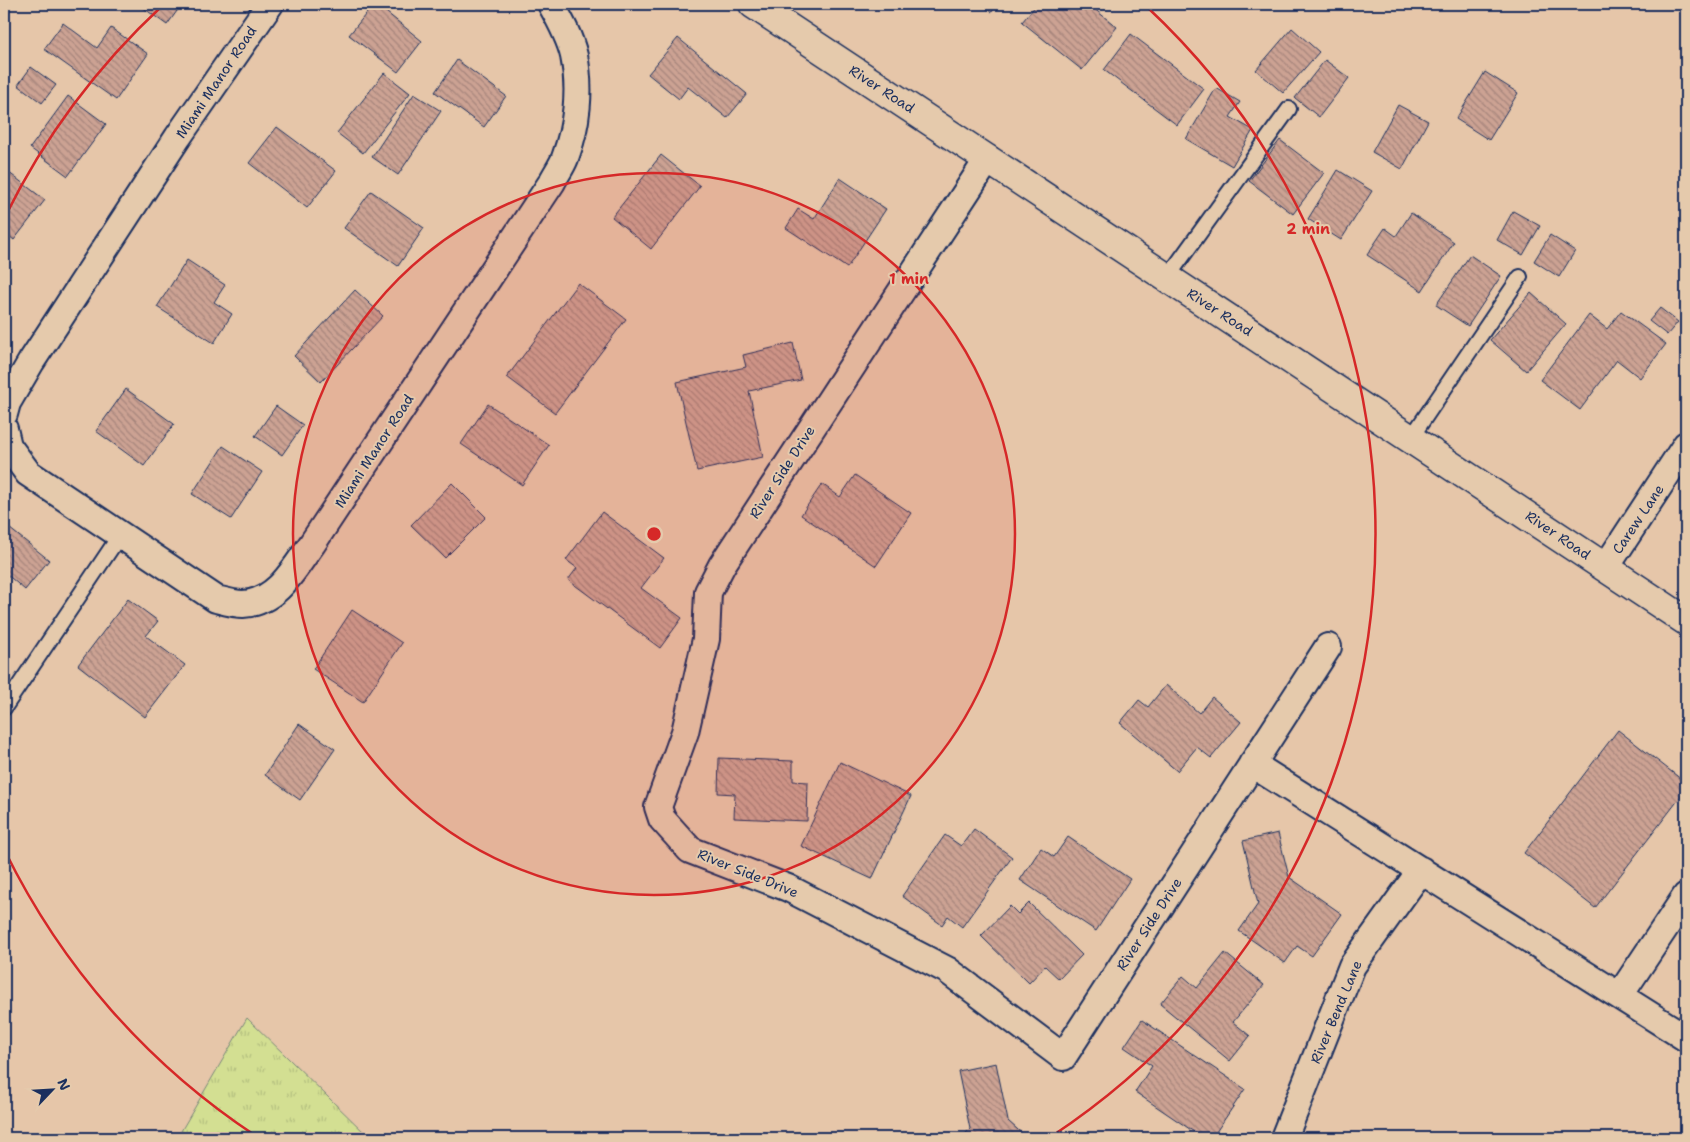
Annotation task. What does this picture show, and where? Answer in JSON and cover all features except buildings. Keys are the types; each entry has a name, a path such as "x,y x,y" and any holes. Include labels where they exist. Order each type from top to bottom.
{"street":[{"name":"Miami Manor Road","path":"4,414 7,403 31,362 173,146 270,4"},
{"name":"Miami Manor Road","path":"4,429 8,446 28,473 216,599 242,604 261,600 279,589 312,544 565,160 576,117 578,85 574,55 562,22 551,4"},
{"name":"River Road","path":"753,4 1686,621"},
{"name":"River Side Drive","path":"988,159 732,548 708,592 706,639 686,732 658,807 662,819 690,850 788,888 947,970 1063,1057 1328,647"},
{"name":"Carew Lane","path":"1606,567 1686,446"},
{"path":"1252,764 1686,1038"},
{"name":"River Bend Lane","path":"1284,1138 1352,966 1421,870"},
{"path":"1620,995 1686,896"}],"lane":[{"path":"1168,278 1289,109"},
{"path":"1411,438 1520,277"},
{"path":"4,708 120,535"}],"green space":[{"path":"247,1018 370,1138 177,1138"}]}
